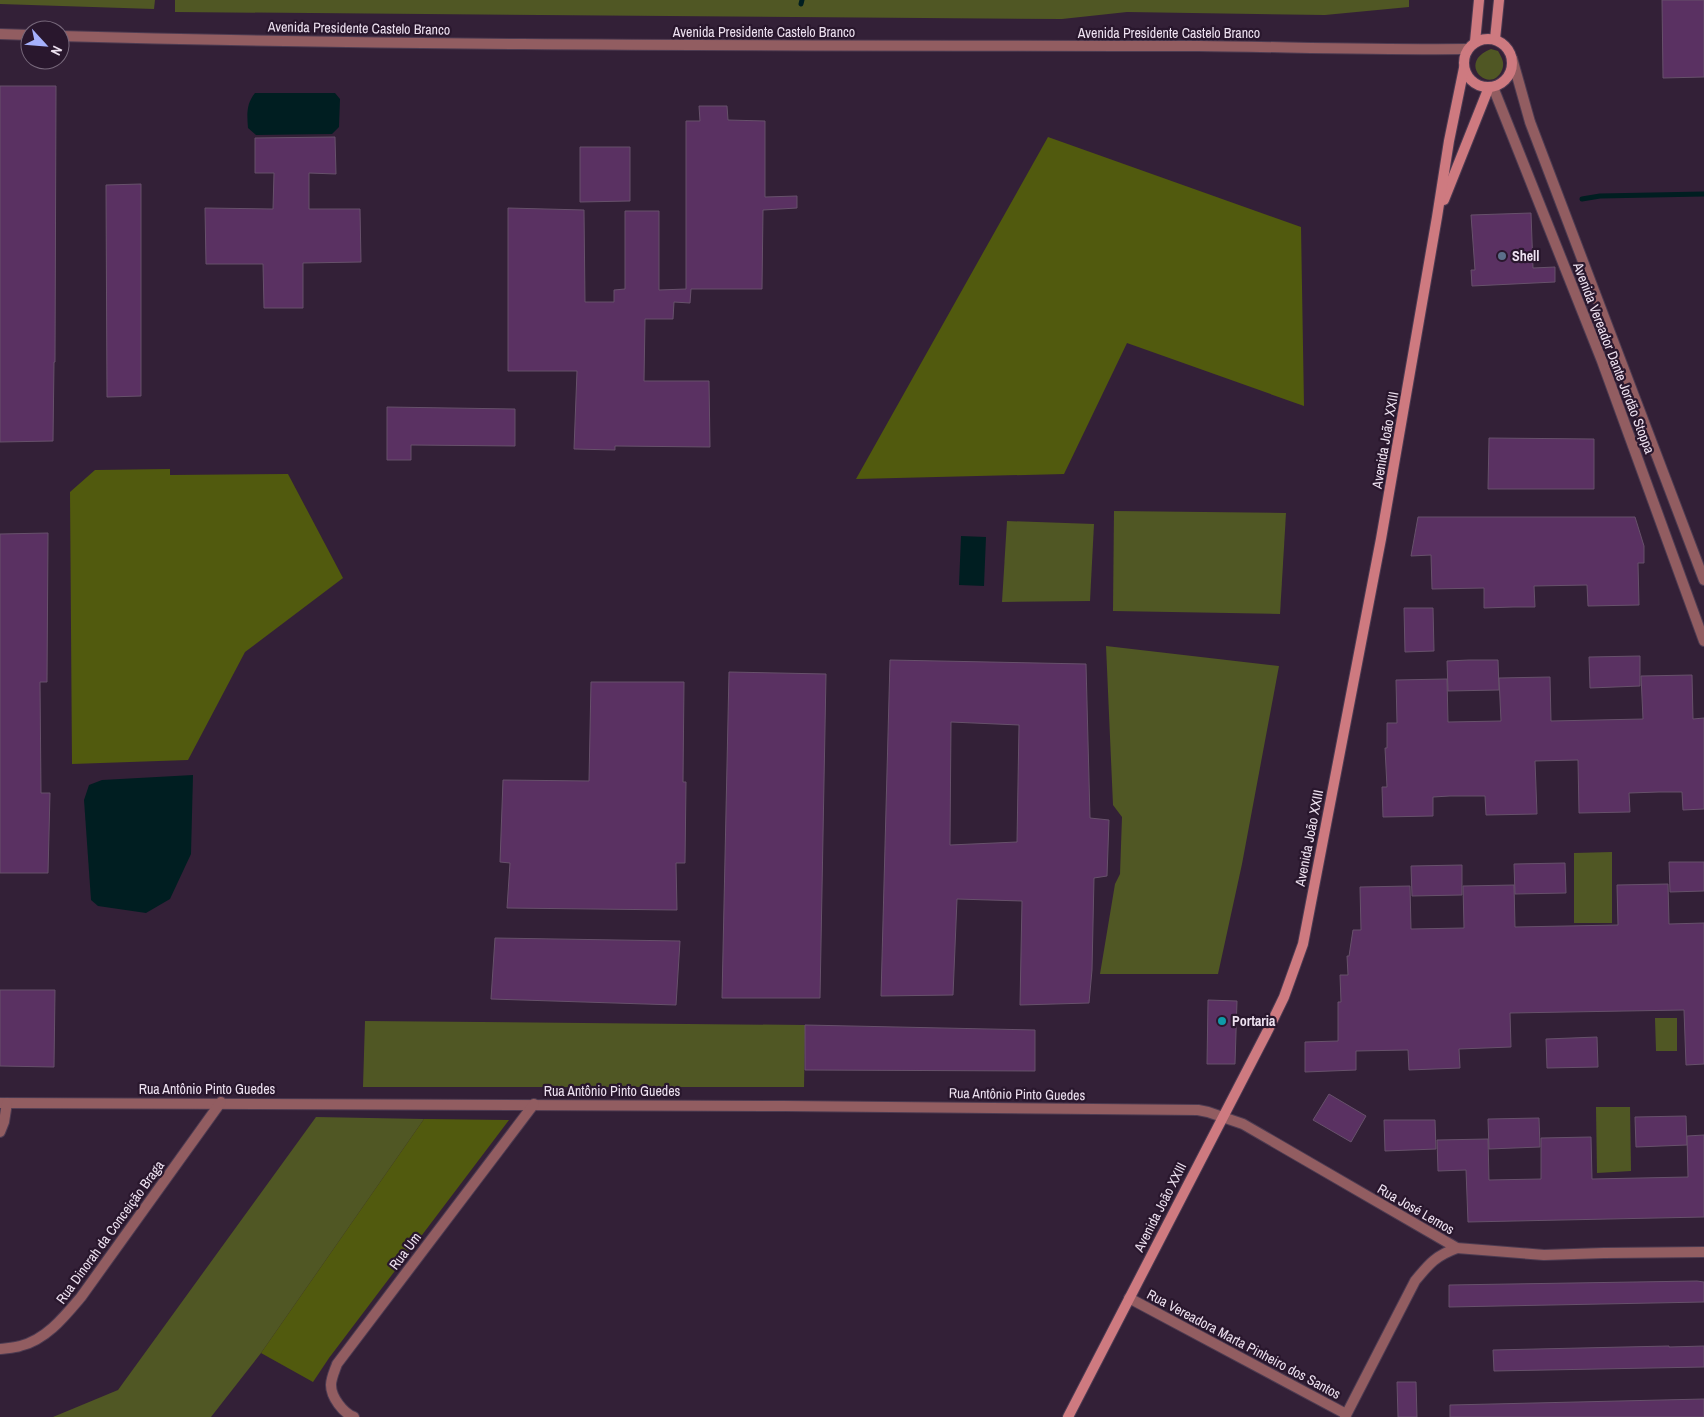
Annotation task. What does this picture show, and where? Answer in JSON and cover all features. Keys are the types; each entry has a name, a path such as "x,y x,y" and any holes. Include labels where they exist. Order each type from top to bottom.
{"main road":[{"path":"1471,46 1485,38 1495,39 1504,44 1512,58 1512,67 1502,83 1491,87 1481,86 1470,80 1464,68 1463,58 1471,46 1479,0"},
{"path":"1495,39 1499,0"},
{"name":"Avenida João XXIII","path":"1068,1417 1284,997 1303,944 1382,539 1449,141 1464,68"},
{"name":"Avenida João XXIII","path":"1437,217 1491,87"}],"street":[{"path":"0,34 20,35"},
{"name":"Avenida Presidente Castelo Branco","path":"70,36 194,40 570,45 1471,46"},
{"name":"Avenida Vereador Dante Jordão Stoppa","path":"1512,58 1530,122 1704,580"},
{"name":"Avenida Vereador Dante Jordão Stoppa","path":"1491,87 1602,361 1704,641"},
{"name":"Rua Antônio Pinto Guedes","path":"4,1103 221,1102 1186,1109 1223,1116"},
{"name":"Rua Dinorah da Conceição Braga","path":"0,1349 21,1346 42,1336 62,1319 82,1296 221,1102"},
{"path":"0,1132 4,1122 4,1103"},
{"name":"Rua Um","path":"354,1417 338,1405 331,1385 337,1364 534,1104"},
{"name":"Rua José Lemos","path":"1223,1116 1243,1124 1457,1248 1544,1256 1704,1252"},
{"path":"1346,1416 1415,1282 1441,1254 1457,1248"},
{"name":"Rua Vereadora Marta Pinheiro dos Santos","path":"1129,1298 1346,1416"}],"green space":[{"path":"0,0 155,0 154,9 0,4"},
{"path":"175,0 1409,0 1409,7 1325,15 1127,12 1062,19 175,12"},
{"path":"1491,49 1498,51 1503,65 1497,77 1491,80 1479,74 1476,69 1476,62 1481,55"},
{"path":"1048,137 1301,227 1304,406 1127,343 1064,474 856,479"},
{"path":"170,469 170,475 288,474 343,578 245,652 188,760 72,764 70,492 95,470"},
{"path":"1114,511 1286,513 1280,614 1113,611"},
{"path":"1007,521 1094,524 1090,601 1002,602"},
{"path":"1106,646 1279,666 1242,864 1218,974 1100,974 1115,884 1120,874 1122,817 1113,805"},
{"path":"1612,852 1612,923 1574,923 1574,853"},
{"path":"1655,1018 1677,1018 1677,1051 1656,1051"},
{"path":"365,1021 805,1025 804,1087 363,1087"},
{"path":"1596,1107 1630,1107 1631,1171 1597,1173"},
{"path":"316,1117 424,1119 261,1353 211,1417 53,1417 118,1390"},
{"path":"424,1119 509,1120 329,1358 313,1382 261,1353"}],"shaded area":[{"path":"255,93 335,93 340,99 339,127 332,134 256,135 248,128 247,119 249,105"},
{"path":"961,536 986,537 984,586 959,585"},
{"path":"193,775 191,854 170,899 146,913 98,906 91,900 84,800 89,785 102,780"}],"building":[{"path":"1662,0 1704,0 1704,77 1663,78"},
{"path":"0,86 56,86 53,441 0,442"},
{"path":"699,106 727,106 728,120 765,121 765,197 797,196 797,208 763,210 762,289 691,289 690,303 674,302 673,319 645,319 644,381 709,381 710,447 615,446 615,450 574,449 577,371 508,371 508,208 584,210 585,302 614,302 614,290 625,289 625,211 659,211 659,290 686,289 686,121 700,121"},
{"path":"335,137 336,174 309,173 309,209 360,209 361,262 303,263 303,308 264,308 263,264 206,264 205,208 273,209 274,173 255,173 255,138"},
{"path":"580,147 630,147 630,201 580,202"},
{"path":"141,184 141,396 107,397 106,185"},
{"name":"Shell","path":"1531,213 1533,268 1555,267 1555,282 1472,286 1471,270 1475,270 1471,215"},
{"path":"387,407 515,409 515,446 411,445 411,460 387,460"},
{"path":"1489,438 1594,439 1594,489 1488,489"},
{"path":"1418,517 1635,517 1644,546 1644,563 1638,563 1639,605 1588,606 1587,585 1534,586 1535,607 1484,608 1484,588 1432,589 1431,555 1411,556"},
{"path":"48,533 47,682 40,682 41,793 50,793 48,873 0,873 0,534"},
{"path":"1404,608 1433,608 1434,651 1405,652"},
{"path":"1640,656 1640,686 1590,688 1589,657"},
{"path":"890,660 1086,664 1090,818 1109,820 1107,876 1094,878 1092,970 1089,1003 1020,1005 1022,901 957,899 953,995 881,996","holes":["951,722 1019,725 1017,842 950,845"]},
{"path":"1498,660 1499,690 1448,691 1447,661"},
{"path":"729,672 826,674 820,998 722,998"},
{"path":"1692,675 1693,719 1704,718 1704,809 1683,810 1682,792 1659,792 1629,793 1630,812 1579,813 1578,760 1535,761 1537,814 1486,815 1485,796 1450,796 1433,797 1433,816 1383,817 1382,787 1387,787 1385,748 1387,748 1387,723 1397,723 1396,680 1447,679 1448,722 1501,721 1499,678 1550,677 1551,721 1643,719 1641,676"},
{"path":"591,682 684,682 683,782 686,782 685,863 676,863 677,910 507,908 510,863 500,862 503,780 589,781"},
{"path":"1669,862 1704,862 1704,891 1670,892"},
{"path":"1565,863 1566,893 1515,894 1514,864"},
{"path":"1462,865 1462,895 1412,896 1411,866"},
{"path":"1668,884 1669,924 1704,923 1704,1064 1686,1065 1684,1010 1510,1013 1511,1047 1459,1049 1460,1068 1409,1070 1408,1050 1356,1051 1356,1070 1305,1072 1305,1042 1338,1041 1338,1002 1341,1002 1340,975 1348,975 1347,956 1349,956 1353,930 1361,930 1360,887 1410,886 1411,929 1464,928 1463,886 1514,885 1515,927 1618,925 1617,885"},
{"path":"495,938 680,941 676,1005 491,999"},
{"path":"0,990 55,990 54,1067 0,1066"},
{"name":"Portaria","path":"1208,1000 1237,1001 1235,1064 1207,1064"},
{"path":"805,1025 1035,1030 1035,1071 805,1070"},
{"path":"1597,1037 1598,1067 1547,1068 1546,1039"},
{"path":"1329,1094 1366,1116 1351,1142 1313,1120"},
{"path":"1686,1116 1687,1145 1636,1147 1635,1117"},
{"path":"1539,1118 1540,1147 1489,1149 1488,1119"},
{"path":"1384,1120 1435,1120 1436,1149 1385,1151"},
{"path":"1704,1135 1704,1217 1468,1222 1466,1170 1438,1171 1437,1140 1488,1139 1489,1180 1541,1179 1541,1138 1591,1137 1592,1179 1688,1177 1687,1136"},
{"path":"1704,1282 1704,1302 1449,1307 1449,1285"},
{"path":"1704,1346 1704,1367 1494,1371 1493,1350"},
{"path":"1397,1382 1416,1382 1417,1417 1398,1417"},
{"path":"1704,1399 1704,1417 1450,1417 1450,1405"}],"waterway":[{"path":"801,4 802,0"},
{"path":"1582,199 1600,196 1704,194"}],"place":[{"name":"Shell","path":"1502,256"},
{"name":"Portaria","path":"1222,1021"}]}
